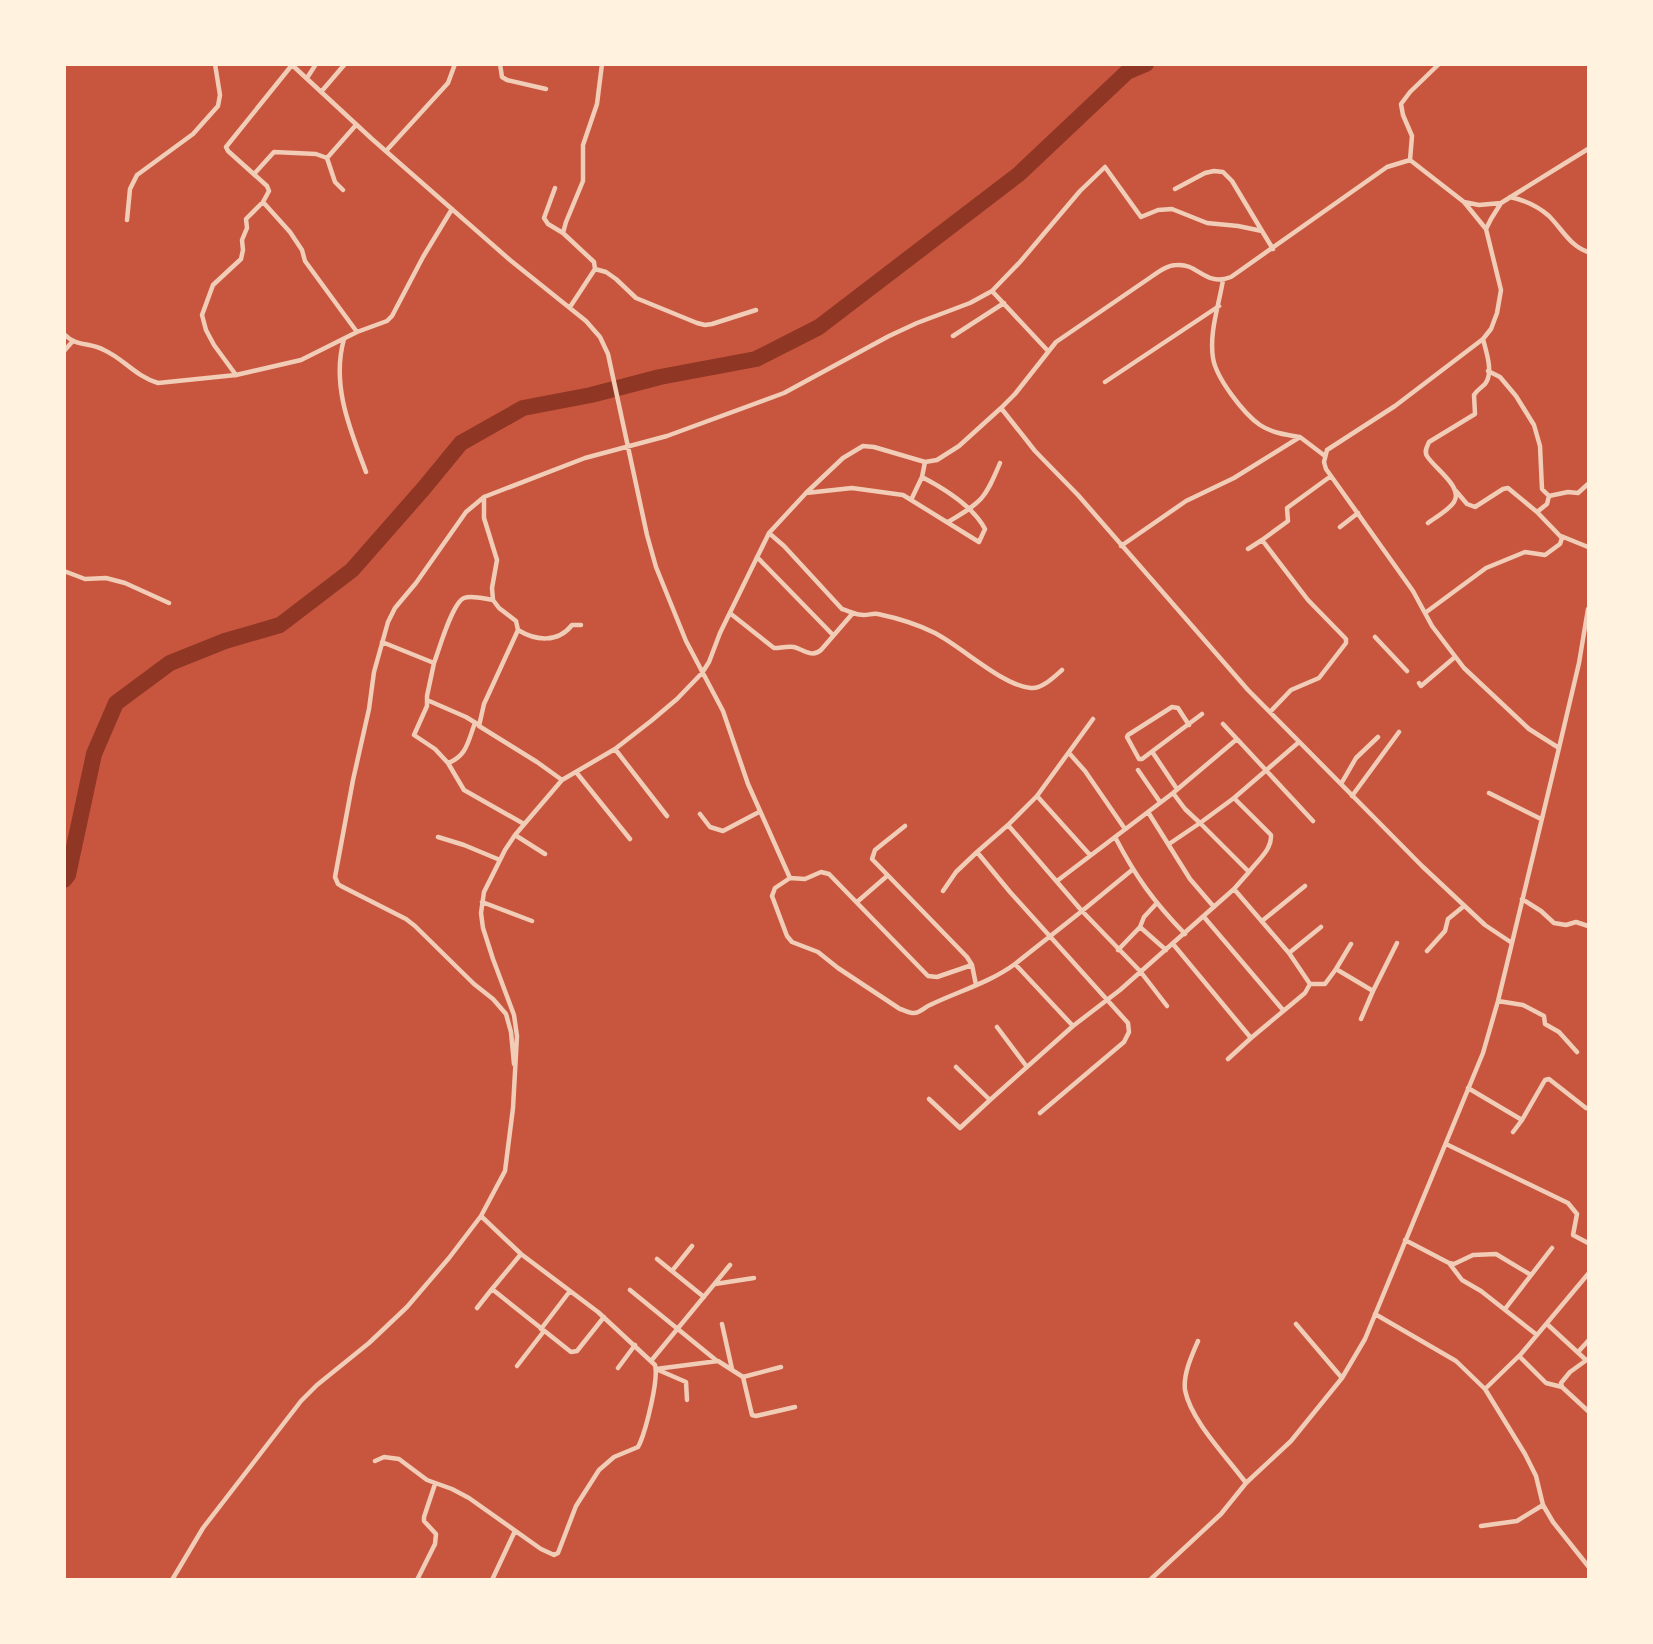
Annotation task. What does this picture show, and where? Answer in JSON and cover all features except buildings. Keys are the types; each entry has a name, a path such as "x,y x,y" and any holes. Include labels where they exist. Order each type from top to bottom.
{"street":[{"path":"127,220 130,189 136,176 193,134 215,111 220,95 215,64"},
{"path":"307,78 316,64"},
{"path":"321,92 345,64"},
{"path":"386,151 448,83 455,64"},
{"path":"500,64 501,77 546,89"},
{"path":"563,233 583,181 584,145 597,104 602,64"},
{"path":"1410,160 1412,136 1402,115 1401,104 1439,64"},
{"path":"236,375 206,330 203,322 203,309 214,284 241,259 242,240 247,228 246,220 269,195 269,188 226,147 291,65 356,125 528,275 570,307 600,337 609,354 618,404 656,567 686,641 723,711 747,784 790,878"},
{"path":"327,158 356,125"},
{"path":"1486,229 1501,203 1588,149"},
{"path":"254,174 274,152 316,154 327,158"},
{"path":"327,158 334,182 344,190"},
{"path":"1410,160 1464,202 1486,229 1501,290 1497,313 1491,329 1483,339 1395,406 1327,450 1326,468 1464,668 1529,729 1559,748"},
{"path":"172,1580 203,1528 301,1401 316,1385 369,1343 407,1307 481,1216 505,1171 513,1108 517,1036 514,1015 483,928 484,892 515,835 562,780 615,749 677,699 702,673 769,533 843,458 863,446 894,452 926,462 937,460 959,446 1015,394 1056,342 1163,269 1177,265 1184,266 1212,280 1231,278 1387,167 1410,160"},
{"path":"515,1070 509,1021 499,1005 410,923 341,886 336,881 336,870 388,622 395,608 416,583 466,512 484,496 585,458 710,422 784,393 889,336 963,306 992,291 1020,262 1080,191 1105,167 1141,217 1158,210 1172,209 1207,223 1262,231"},
{"path":"1175,189 1205,173 1223,172 1232,181 1273,249"},
{"path":"555,188 544,218 548,225 563,233 594,262 596,269"},
{"path":"1510,197 1541,209 1571,242 1588,252"},
{"path":"263,202 290,232 302,250 305,261 357,332"},
{"path":"1464,202 1479,205 1501,203"},
{"path":"64,334 72,342 98,347 106,351 134,372 158,382 236,375 301,360 357,332 387,321 396,310 423,257 452,208"},
{"path":"570,307 596,269"},
{"path":"596,269 616,279 636,298 697,323 712,324 756,310"},
{"path":"1223,280 1214,327 1213,358 1221,377 1241,405 1261,426 1282,434 1300,437 1325,456"},
{"path":"992,291 1048,351"},
{"path":"954,336 1004,303"},
{"path":"1105,382 1219,306"},
{"path":"344,339 340,353 340,391 345,413 366,472"},
{"path":"1483,339 1488,378 1474,395 1475,414 1429,442 1426,449 1427,455 1467,504 1473,507 1508,488 1537,512 1560,536 1588,547"},
{"path":"64,351 72,342"},
{"path":"1488,371 1500,377 1516,396 1534,425 1540,446 1542,489 1549,496"},
{"path":"1001,408 1035,451 1078,495 1214,652 1270,712 1382,827 1464,906 1497,935 1512,943"},
{"path":"1121,546 1186,501 1234,478 1300,437"},
{"path":"912,500 926,462"},
{"path":"948,522 969,510 983,498 992,484 999,463"},
{"path":"1248,549 1288,521 1286,510 1289,506 1331,476"},
{"path":"806,493 852,488 903,495 980,542 985,529 980,519 941,487 922,477"},
{"path":"1549,496 1568,492 1578,493 1588,484"},
{"path":"1428,523 1454,503 1456,497 1454,487"},
{"path":"448,763 457,760 463,753 518,630 516,621 499,608 493,600 492,588 497,560 484,518 484,496"},
{"path":"1537,512 1547,504 1549,496"},
{"path":"1340,527 1358,513"},
{"path":"769,533 784,546 842,609 862,615 874,613 933,632 1013,683 1033,689 1041,686 1062,670"},
{"path":"1425,613 1486,568 1525,552 1545,555 1562,543 1560,536"},
{"path":"1262,540 1308,600 1346,639 1346,643 1319,678 1291,690 1270,712"},
{"path":"758,557 833,634"},
{"path":"64,571 85,579 106,578 125,583 169,603"},
{"path":"493,600 472,597 463,598 460,601 448,624 434,663 424,715 414,735 435,749 448,763 464,790 524,824"},
{"path":"1150,1580 1221,1514 1246,1482 1291,1441 1325,1402 1365,1340 1483,1053 1498,1001 1559,748 1579,663 1588,609"},
{"path":"731,614 774,648 794,647 817,653 853,613"},
{"path":"518,630 534,637 554,638 563,635 572,626 581,625"},
{"path":"1375,637 1407,671"},
{"path":"382,642 434,663"},
{"path":"1419,684 1421,686 1455,657"},
{"path":"427,700 477,724 562,780"},
{"path":"1189,724 1178,708 1172,706 1128,735 1128,741 1139,759 1142,759 1153,753 1202,714"},
{"path":"943,891 956,872 1037,795 1093,719"},
{"path":"1223,724 1313,821"},
{"path":"1352,796 1398,732"},
{"path":"1341,784 1356,758 1378,737"},
{"path":"1057,881 1173,793 1237,739"},
{"path":"1169,844 1234,798 1299,742"},
{"path":"615,749 667,816"},
{"path":"1069,753 1085,771 1125,830"},
{"path":"1153,753 1177,789"},
{"path":"1138,770 1160,802"},
{"path":"576,772 630,839"},
{"path":"1173,793 1185,809 1249,872"},
{"path":"1489,794 1541,819"},
{"path":"1037,795 1090,855"},
{"path":"929,1099 960,1128 1073,1026 1185,934 1234,889 1269,848 1272,840 1271,836 1234,798"},
{"path":"700,814 710,827 723,831 759,812"},
{"path":"1148,812 1190,879 1214,907"},
{"path":"1008,825 1082,911 1140,971 1167,1006"},
{"path":"905,826 875,850 872,855 874,862 967,957 972,965 976,985"},
{"path":"515,835 545,854"},
{"path":"438,837 500,860"},
{"path":"1115,837 1132,870 1156,904 1185,934"},
{"path":"977,852 1128,1023 1130,1032 1127,1038 1040,1113"},
{"path":"972,965 937,977 928,976 825,872 805,879 790,878 775,888 772,896 787,936 792,942 818,952 900,1009 918,1012 1004,972 1132,870"},
{"path":"857,902 887,876"},
{"path":"1262,921 1305,886"},
{"path":"1234,889 1289,953 1310,984"},
{"path":"1522,899 1554,923 1566,925 1576,922 1588,926"},
{"path":"482,902 532,921"},
{"path":"1118,950 1140,927 1144,917 1156,904"},
{"path":"1427,951 1445,931 1448,919 1464,906"},
{"path":"1204,917 1283,1010"},
{"path":"1140,927 1166,950"},
{"path":"1289,953 1321,927"},
{"path":"1361,1019 1397,943"},
{"path":"1173,944 1251,1038"},
{"path":"1310,984 1325,984 1350,944"},
{"path":"1015,964 1073,1026"},
{"path":"1336,969 1373,991"},
{"path":"1228,1059 1305,993 1310,984"},
{"path":"1498,1001 1523,1005 1541,1013 1545,1024 1559,1032 1577,1052"},
{"path":"998,1027 1027,1067"},
{"path":"956,1067 990,1100"},
{"path":"1513,1132 1545,1080 1549,1079 1586,1108"},
{"path":"1468,1088 1522,1120"},
{"path":"1446,1144 1568,1203 1577,1214 1573,1235 1588,1243"},
{"path":"481,1216 521,1254 604,1317 635,1345 656,1369 686,1383 687,1400"},
{"path":"1405,1240 1454,1264 1473,1255 1498,1254 1531,1275"},
{"path":"672,1272 692,1246"},
{"path":"1505,1309 1552,1248"},
{"path":"477,1308 521,1254"},
{"path":"657,1259 704,1297"},
{"path":"1449,1263 1462,1280 1505,1309 1537,1335"},
{"path":"651,1361 730,1265"},
{"path":"1485,1389 1519,1356 1588,1274"},
{"path":"715,1284 754,1278"},
{"path":"492,1289 571,1352 575,1353 604,1317"},
{"path":"630,1290 717,1361 743,1377 752,1414 756,1416 795,1407"},
{"path":"517,1366 570,1292"},
{"path":"1375,1314 1456,1361 1485,1389 1529,1461 1536,1476 1543,1505 1566,1540 1588,1566"},
{"path":"722,1324 732,1369"},
{"path":"1296,1324 1342,1378"},
{"path":"1547,1324 1587,1359 1562,1379 1562,1387"},
{"path":"1198,1341 1186,1377 1185,1389 1188,1399 1205,1429 1246,1482"},
{"path":"1578,1353 1588,1341"},
{"path":"618,1368 635,1345"},
{"path":"1519,1356 1546,1383 1562,1387 1588,1411"},
{"path":"656,1369 717,1361"},
{"path":"743,1377 781,1367"},
{"path":"375,1461 384,1457 399,1460 427,1480 469,1498 549,1554 558,1553 576,1506 599,1470 614,1457 634,1449 640,1443 653,1395 656,1369"},
{"path":"427,1580 418,1578 435,1544 433,1529 424,1521 424,1517 435,1484"},
{"path":"1481,1526 1517,1521 1543,1505"},
{"path":"492,1580 515,1531"}],"waterway":[{"path":"64,880 68,875 94,754 116,703 170,663 225,641 280,625 352,570 461,443 523,408 591,395 660,377 756,359 819,327 1019,174 1127,72 1146,64"}]}
